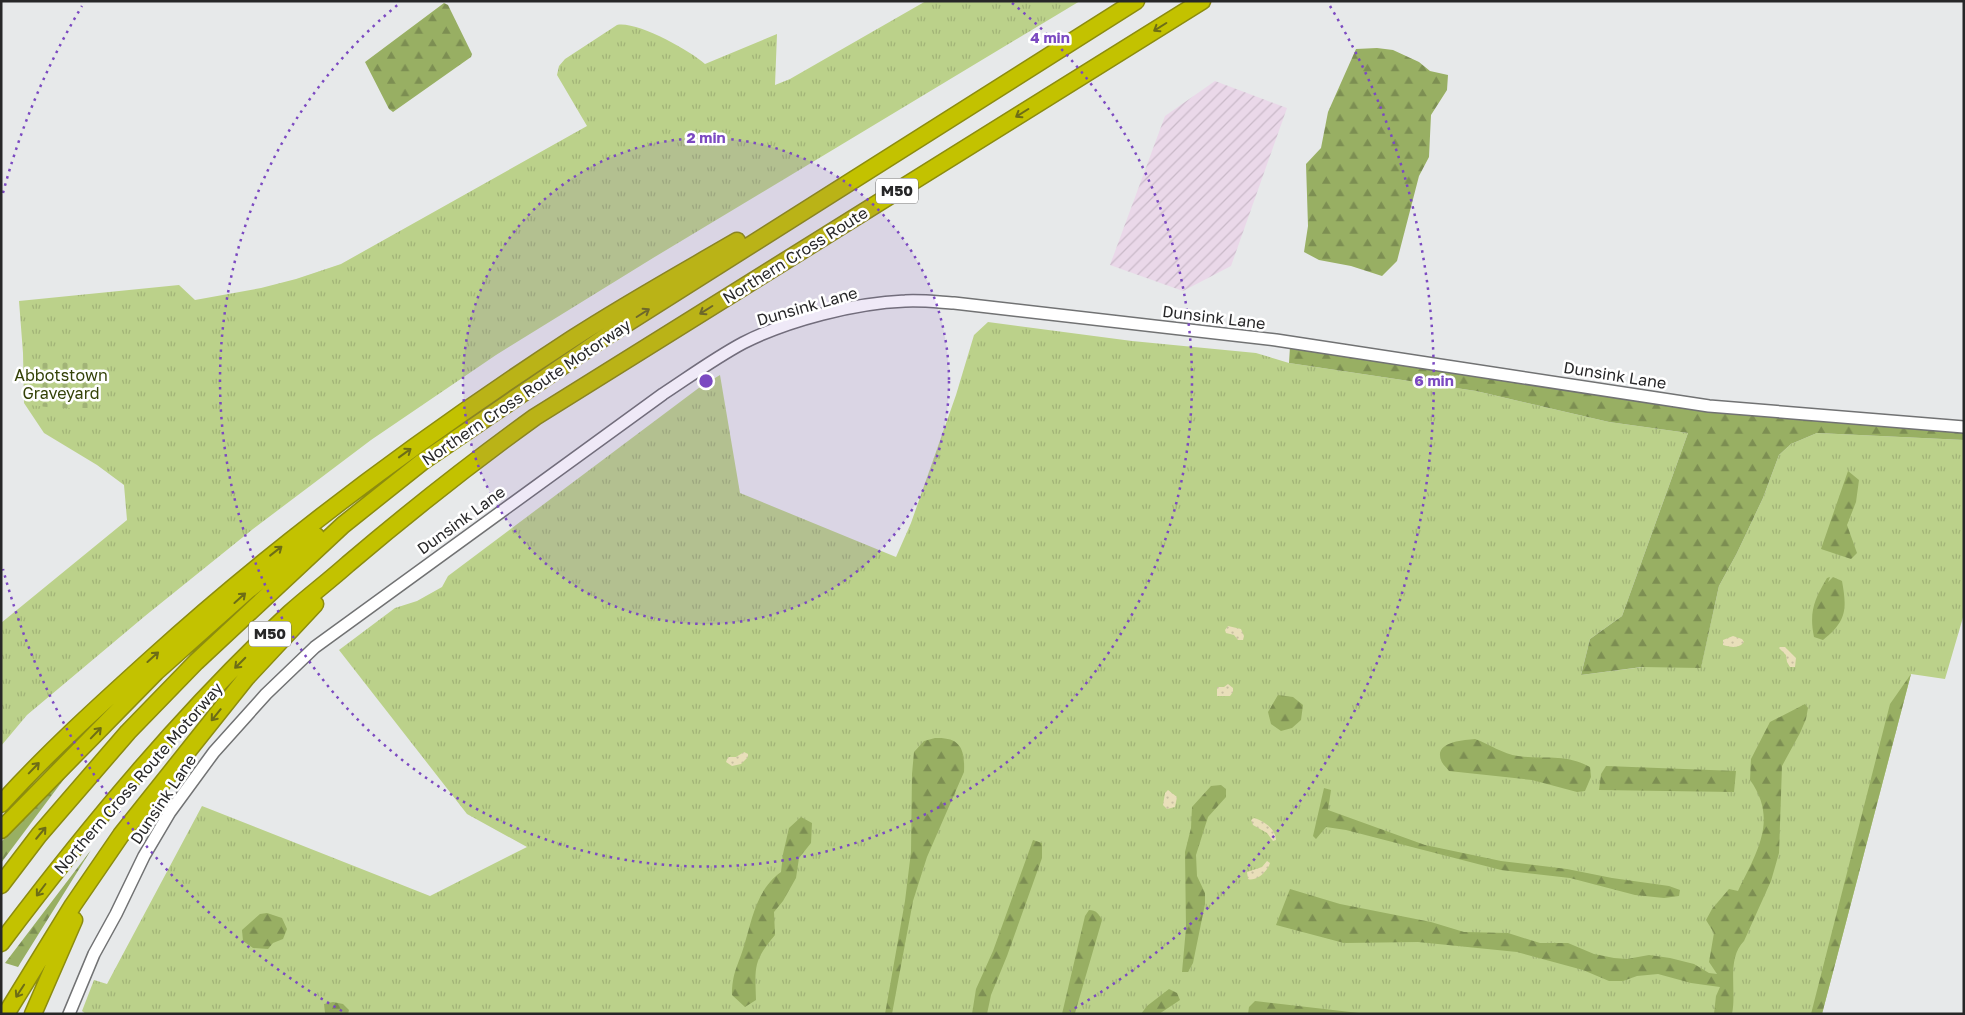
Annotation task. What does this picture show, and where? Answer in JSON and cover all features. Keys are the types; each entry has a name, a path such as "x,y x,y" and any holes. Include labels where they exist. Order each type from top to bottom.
{"highway":[{"name":"Northern Cross Route Motorway","path":"1,886 39,835 128,732 196,662 343,525 422,462 602,339 1136,1"},
{"name":"Northern Cross Route","path":"592,382 741,287 1202,1"},
{"path":"1,804 63,739 190,623 262,562 409,450 582,333 665,282 976,102"},
{"path":"1,830 156,672 247,591 418,458 513,394 602,339"},
{"name":"Northern Cross Route Motorway","path":"1,943 52,876 132,779 177,728 291,613 463,470 535,417 592,382"},
{"path":"6,1014 42,973 82,904 190,746 246,678 312,607 394,536 592,382"},
{"path":"33,1014 42,973"}],"street":[{"name":"Dunsink Lane","path":"69,1014 94,954 144,856 170,812 214,752 266,694 315,647 663,394 712,361 744,343 780,328 861,306 905,301 954,302 1276,340 1709,406 1964,427"}],"shaded area":[{"path":"1215,81 1287,108 1231,266 1183,291 1110,265 1165,116"}],"green space":[{"path":"926,1 1080,1 653,258 496,355 371,440 253,529 145,616 27,715 1,746 1,623 127,520 124,485 97,465 44,433 24,403 19,301 179,285 195,300 261,288 341,264 587,126 557,75 559,66 565,59 617,25 637,27 649,32 675,44 705,64 777,34 775,85 790,79"},
{"path":"444,3 448,5 472,54 471,57 393,112 389,109 365,62"},
{"path":"1377,48 1393,50 1419,62 1430,71 1448,75 1447,90 1431,115 1429,157 1419,176 1397,261 1382,276 1351,266 1319,260 1304,252 1308,226 1306,164 1321,148 1328,112 1356,49"},
{"path":"988,322 1132,341 1256,353 1289,363 1476,391 1609,422 1688,433 1622,616 1590,639 1581,675 1643,667 1701,667 1719,586 1763,498 1779,455 1791,444 1817,433 1964,440 1964,614 1945,679 1911,674 1822,1014 86,1014 82,1011 94,980 107,984 202,806 430,896 527,847 467,814 339,650 395,608 417,601 442,587 448,576 700,387 720,375 740,493 896,557 911,523 956,395 974,335"},
{"path":"1290,347 1604,394 1674,407 1964,433 1964,440 1817,433 1791,444 1779,455 1763,498 1719,586 1701,668 1642,667 1581,675 1590,639 1622,616 1688,433 1609,422 1476,391 1289,363"},
{"name":"Abbotstown Graveyard","path":"67,360 93,364 91,408 55,408 30,405 33,364"},
{"path":"1848,471 1859,480 1856,502 1847,525 1857,553 1851,559 1821,549"},
{"path":"1830,577 1828,582 1833,577 1842,581 1845,607 1837,627 1823,640 1814,637 1812,613 1819,593 1827,578"},
{"path":"1911,674 1822,1014 1811,1014 1890,704"},
{"path":"1278,695 1293,697 1303,705 1301,720 1292,728 1281,731 1271,724 1268,712"},
{"path":"1805,704 1808,708 1806,719 1782,766 1779,853 1771,881 1735,957 1732,1014 1714,1014 1716,996 1720,987 1691,983 1658,974 1637,976 1623,981 1609,981 1583,970 1517,952 1418,942 1344,943 1276,925 1290,889 1340,904 1431,922 1464,932 1508,933 1540,943 1568,943 1594,954 1614,958 1627,959 1649,955 1670,958 1694,964 1709,973 1717,974 1709,962 1714,933 1706,920 1712,909 1729,889 1738,891 1752,863 1762,836 1764,823 1763,809 1759,795 1750,780 1751,759 1770,722"},
{"path":"935,738 950,740 959,746 962,750 964,772 927,857 913,901 892,1014 885,1014 905,901 911,852 914,752 924,741"},
{"path":"1475,739 1512,755 1572,760 1590,767 1591,777 1585,791 1577,792 1532,780 1449,771 1441,760 1440,754 1442,749 1451,743"},
{"path":"1606,766 1736,771 1734,792 1599,790 1601,774"},
{"path":"73,767 1,863 1,842"},
{"path":"1221,785 1226,789 1226,797 1208,817 1196,855 1197,876 1205,893 1205,904 1193,963 1188,972 1182,972 1186,928 1185,852 1191,828 1192,807 1211,786"},
{"path":"1324,788 1331,790 1328,810 1425,845 1501,861 1567,869 1669,886 1680,890 1679,896 1664,898 1635,895 1570,878 1501,870 1346,830 1326,827 1316,839 1313,836"},
{"path":"801,817 812,823 811,843 799,858 796,878 783,901 774,912 775,935 763,951 757,965 755,980 756,1000 745,1007 732,995 736,970 760,896 781,872 789,828"},
{"path":"1033,840 1042,843 1042,858 991,995 987,1014 972,1014 976,989 993,951"},
{"path":"91,850 18,967 5,963"},
{"path":"1089,910 1097,913 1102,920 1075,1013 1062,1014 1085,916"},
{"path":"267,913 282,918 287,929 283,939 273,943 268,949 253,948 243,941 242,930 260,914"},
{"path":"1169,989 1177,993 1180,1000 1159,1014 1141,1014 1147,1006"},
{"path":"1255,1001 1362,1014 1248,1014 1249,1007"},
{"path":"333,1002 343,1004 349,1010 348,1014 325,1013 324,1004"}],"sand":[{"path":"1228,626 1241,629 1244,636 1243,640 1238,640 1234,635 1226,633 1225,630"},
{"path":"1733,636 1742,639 1744,642 1737,647 1723,645 1723,640"},
{"path":"1780,647 1785,647 1796,658 1795,667 1790,667 1786,655"},
{"path":"1228,684 1233,688 1230,696 1217,696 1217,687 1224,687"},
{"path":"744,752 748,754 748,757 741,764 732,766 726,762 728,757 736,757"},
{"path":"1168,790 1177,797 1175,807 1167,809 1163,805 1165,793"},
{"path":"1254,818 1269,826 1274,832 1276,840 1273,841 1267,833 1253,825 1251,820"},
{"path":"1267,861 1270,863 1264,872 1255,879 1248,879 1247,872 1262,867"}]}
